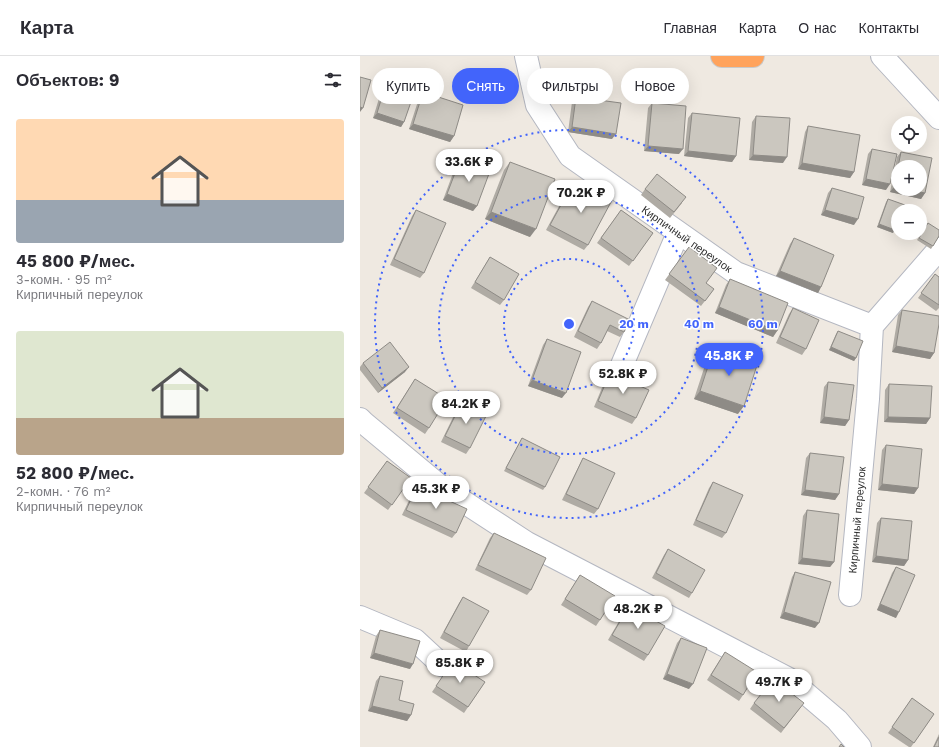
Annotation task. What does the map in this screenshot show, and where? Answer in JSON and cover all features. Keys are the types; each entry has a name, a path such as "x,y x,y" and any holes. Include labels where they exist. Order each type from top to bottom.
{"street":[{"name":"Кирпичный переулок","path":"526,56 537,104 570,156 736,273 872,326 868,399 850,595"},
{"path":"882,56 939,118"},
{"path":"619,372 678,233"},
{"path":"872,326 939,249"},
{"path":"361,427 441,487 527,543 789,679 838,720 860,747"},
{"path":"360,617 415,640 442,665"}],"building":[{"path":"360,77 371,80 363,108 360,107"},
{"path":"444,99 452,101 452,104 463,105 454,136 413,124 419,104 444,104"},
{"path":"613,102 621,103 616,134 572,127 575,104 613,104"},
{"path":"380,104 410,104 404,122 377,113"},
{"path":"652,104 686,106 683,149 648,146"},
{"path":"692,113 740,118 736,156 688,151"},
{"path":"756,116 790,118 787,157 753,155"},
{"path":"808,126 860,135 854,172 802,163"},
{"path":"872,149 897,154 896,160 891,160 890,184 866,179"},
{"path":"901,152 932,158 927,183 927,160 899,160"},
{"path":"460,160 490,171 477,206 447,194"},
{"path":"510,162 555,179 536,229 491,212"},
{"path":"657,174 686,197 674,212 645,189"},
{"path":"573,183 611,202 588,245 550,225"},
{"path":"832,188 864,197 858,219 825,210"},
{"path":"888,199 902,204 891,204 891,228 879,224"},
{"path":"416,210 446,223 424,273 394,259"},
{"path":"621,210 653,233 633,261 601,238"},
{"path":"928,223 939,230 939,236 933,246 922,240 927,240"},
{"path":"794,238 834,255 821,287 780,271"},
{"path":"689,247 717,268 706,283 714,289 705,301 669,274"},
{"path":"490,257 519,274 504,300 475,282"},
{"path":"935,274 939,277 939,305 921,293"},
{"path":"730,279 788,303 777,331 719,307"},
{"path":"592,301 630,320 624,332 610,325 601,343 578,331"},
{"path":"793,308 819,320 806,349 780,337"},
{"path":"902,310 939,316 934,353 896,346"},
{"path":"838,331 863,341 856,358 831,347"},
{"path":"547,339 581,352 566,393 532,380"},
{"path":"390,342 409,367 382,388 363,363"},
{"path":"714,348 758,362 744,406 700,391"},
{"path":"610,373 649,390 636,418 598,401"},
{"path":"415,379 447,399 429,428 397,408"},
{"path":"828,382 854,385 849,420 824,417"},
{"path":"889,384 932,386 930,418 888,417"},
{"path":"462,402 487,414 470,448 445,436"},
{"path":"522,438 560,457 545,487 506,468"},
{"path":"886,445 922,449 918,488 882,484"},
{"path":"810,453 844,457 839,494 805,490"},
{"path":"583,458 615,473 598,509 566,494"},
{"path":"387,461 411,478 392,505 368,487"},
{"path":"713,482 743,495 726,533 696,520"},
{"path":"417,486 467,509 456,533 406,510"},
{"path":"807,510 839,514 834,562 802,558"},
{"path":"881,518 912,521 908,560 876,556"},
{"path":"494,533 546,558 531,590 478,565"},
{"path":"668,549 705,570 692,593 656,573"},
{"path":"896,567 915,575 899,612 880,604"},
{"path":"795,572 831,582 819,623 784,612"},
{"path":"580,575 615,596 600,620 565,599"},
{"path":"463,597 489,611 469,646 444,632"},
{"path":"629,606 665,626 648,655 612,635"},
{"path":"380,630 420,641 413,664 374,653"},
{"path":"681,638 707,648 693,684 667,674"},
{"path":"725,652 757,672 743,695 711,675"},
{"path":"453,661 485,682 468,707 436,686"},
{"path":"380,676 403,681 399,700 414,704 411,715 372,706"},
{"path":"773,679 804,703 784,728 754,703"},
{"path":"912,698 934,714 914,743 892,727"},
{"path":"939,737 939,747 934,747"}]}
